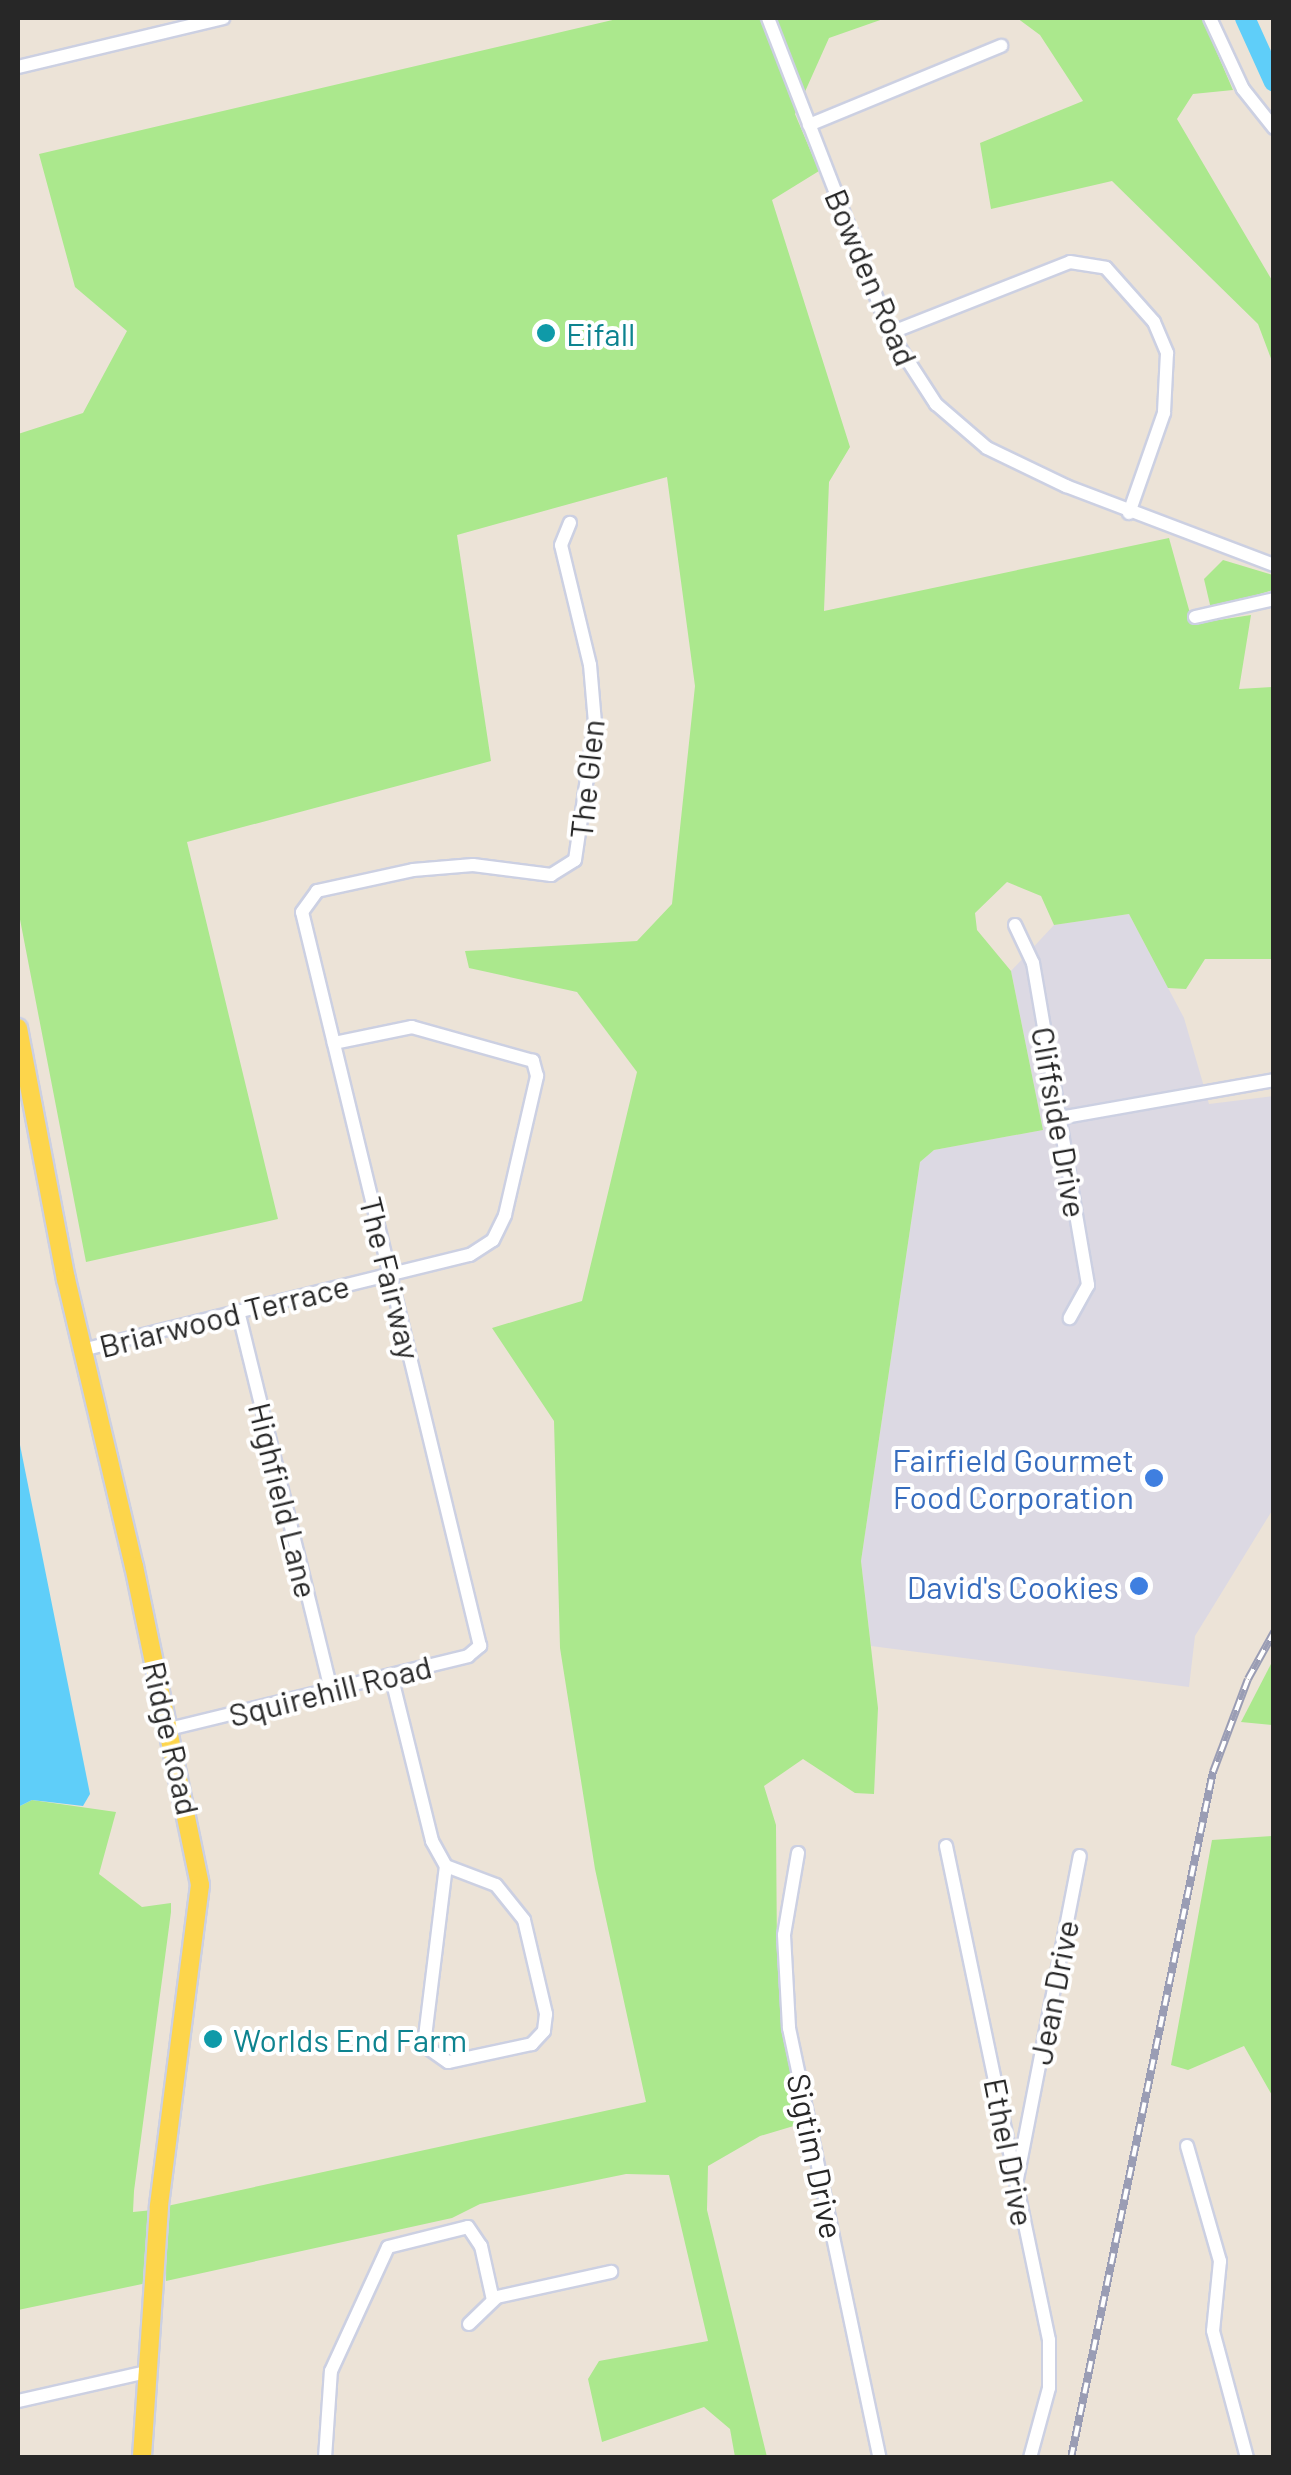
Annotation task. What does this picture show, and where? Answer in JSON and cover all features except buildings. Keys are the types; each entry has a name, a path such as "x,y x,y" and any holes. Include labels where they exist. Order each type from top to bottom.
{"main road":[{"name":"Ridge Road","path":"18,1028 82,1350 194,1834 199,1914 170,2101 142,2458"}],"street":[{"path":"18,67 222,18"},
{"name":"Bowden Road","path":"768,18 890,333 925,392 974,439 1129,512 1274,565"},
{"path":"1210,18 1243,89 1274,128"},
{"path":"810,125 1000,46"},
{"path":"890,333 1070,262 1106,268 1160,330 1167,353 1164,413 1129,512"},
{"name":"The Glen","path":"303,918 313,893 413,870 472,864 551,876 574,860 595,723 590,665 561,545 570,524"},
{"path":"1195,617 1274,599"},
{"name":"The Fairway","path":"303,918 480,1638"},
{"name":"Cliffside Drive","path":"1015,925 1033,963 1088,1285 1070,1318"},
{"name":"Briarwood Terrace","path":"82,1350 470,1256 493,1240 505,1215 535,1081 535,1065 525,1055 422,1028 334,1043"},
{"path":"1059,1118 1274,1080"},
{"name":"Highfield Lane","path":"238,1311 331,1689"},
{"name":"Squirehill Road","path":"169,1729 472,1654 480,1638"},
{"path":"390,1675 432,1841 446,1866 424,2044 448,2062 532,2044 544,2032 546,2014 520,1910 496,1886 446,1866"},
{"name":"Ethel Drive","path":"946,1846 1051,2359 1030,2458"},
{"name":"Sigtim Drive","path":"798,1853 784,1934 791,2039 880,2458"},
{"name":"Jean Drive","path":"1016,2186 1080,1856"},
{"path":"1187,2146 1220,2261 1213,2332 1247,2458"},
{"path":"325,2458 331,2372 388,2247 468,2227 481,2246 492,2300"},
{"path":"468,2324 492,2300 611,2272"},
{"path":"18,2401 147,2372"}],"shaded area":[{"path":"1129,914 1184,1018 1209,1104 1273,1096 1273,1509 1195,1636 1189,1687 871,1646 861,1561 920,1162 934,1150 1043,1130 1011,971 1054,925"}],"green space":[{"path":"621,18 886,18 829,38 795,114 819,171 772,200 850,447 829,482 824,611 1169,538 1193,624 1251,615 1239,689 1273,687 1273,959 1205,959 1186,989 1168,988 1129,914 1054,925 1041,896 1007,882 975,913 977,930 1011,971 1043,1130 934,1150 920,1162 861,1561 878,1708 874,1794 855,1793 803,1759 764,1786 776,1825 777,1957 797,2125 760,2136 708,2166 707,2210 767,2457 735,2457 730,2429 704,2407 602,2442 588,2379 599,2361 708,2341 669,2175 626,2174 480,2204 452,2218 166,2281 167,2206 646,2102 595,1869 560,1648 554,1421 492,1328 582,1301 637,1072 577,992 469,968 465,951 637,941 672,904 695,686 667,477 457,535 491,761 187,842 278,1219 86,1262 18,909 18,434 83,413 127,331 75,287 39,154"},
{"path":"1017,18 1202,18 1233,90 1193,94 1177,119 1273,282 1273,364 1258,324 1112,181 991,209 980,143 1083,101 1040,35"},
{"path":"1223,560 1273,575 1273,590 1211,609 1204,579"},
{"path":"1273,1660 1273,1725 1241,1722"},
{"path":"32,1800 116,1812 99,1874 142,1907 171,1903 171,1912 134,2191 133,2212 153,2210 147,2283 18,2310 18,1807"},
{"path":"1274,1836 1273,2097 1244,2046 1188,2070 1171,2065 1212,1840"}],"water":[{"path":"18,1435 90,1794 83,1806 32,1800 18,1807"}],"waterway":[{"path":"1245,18 1274,82"}],"railway":[{"path":"1071,2458 1213,1772 1248,1679 1274,1632"}],"place":[{"name":"Eifall","path":"546,333"},
{"name":"Fairfield Gourmet Food Corporation","path":"1154,1478"},
{"name":"David's Cookies","path":"1139,1586"},
{"name":"Worlds End Farm","path":"213,2039"}]}
